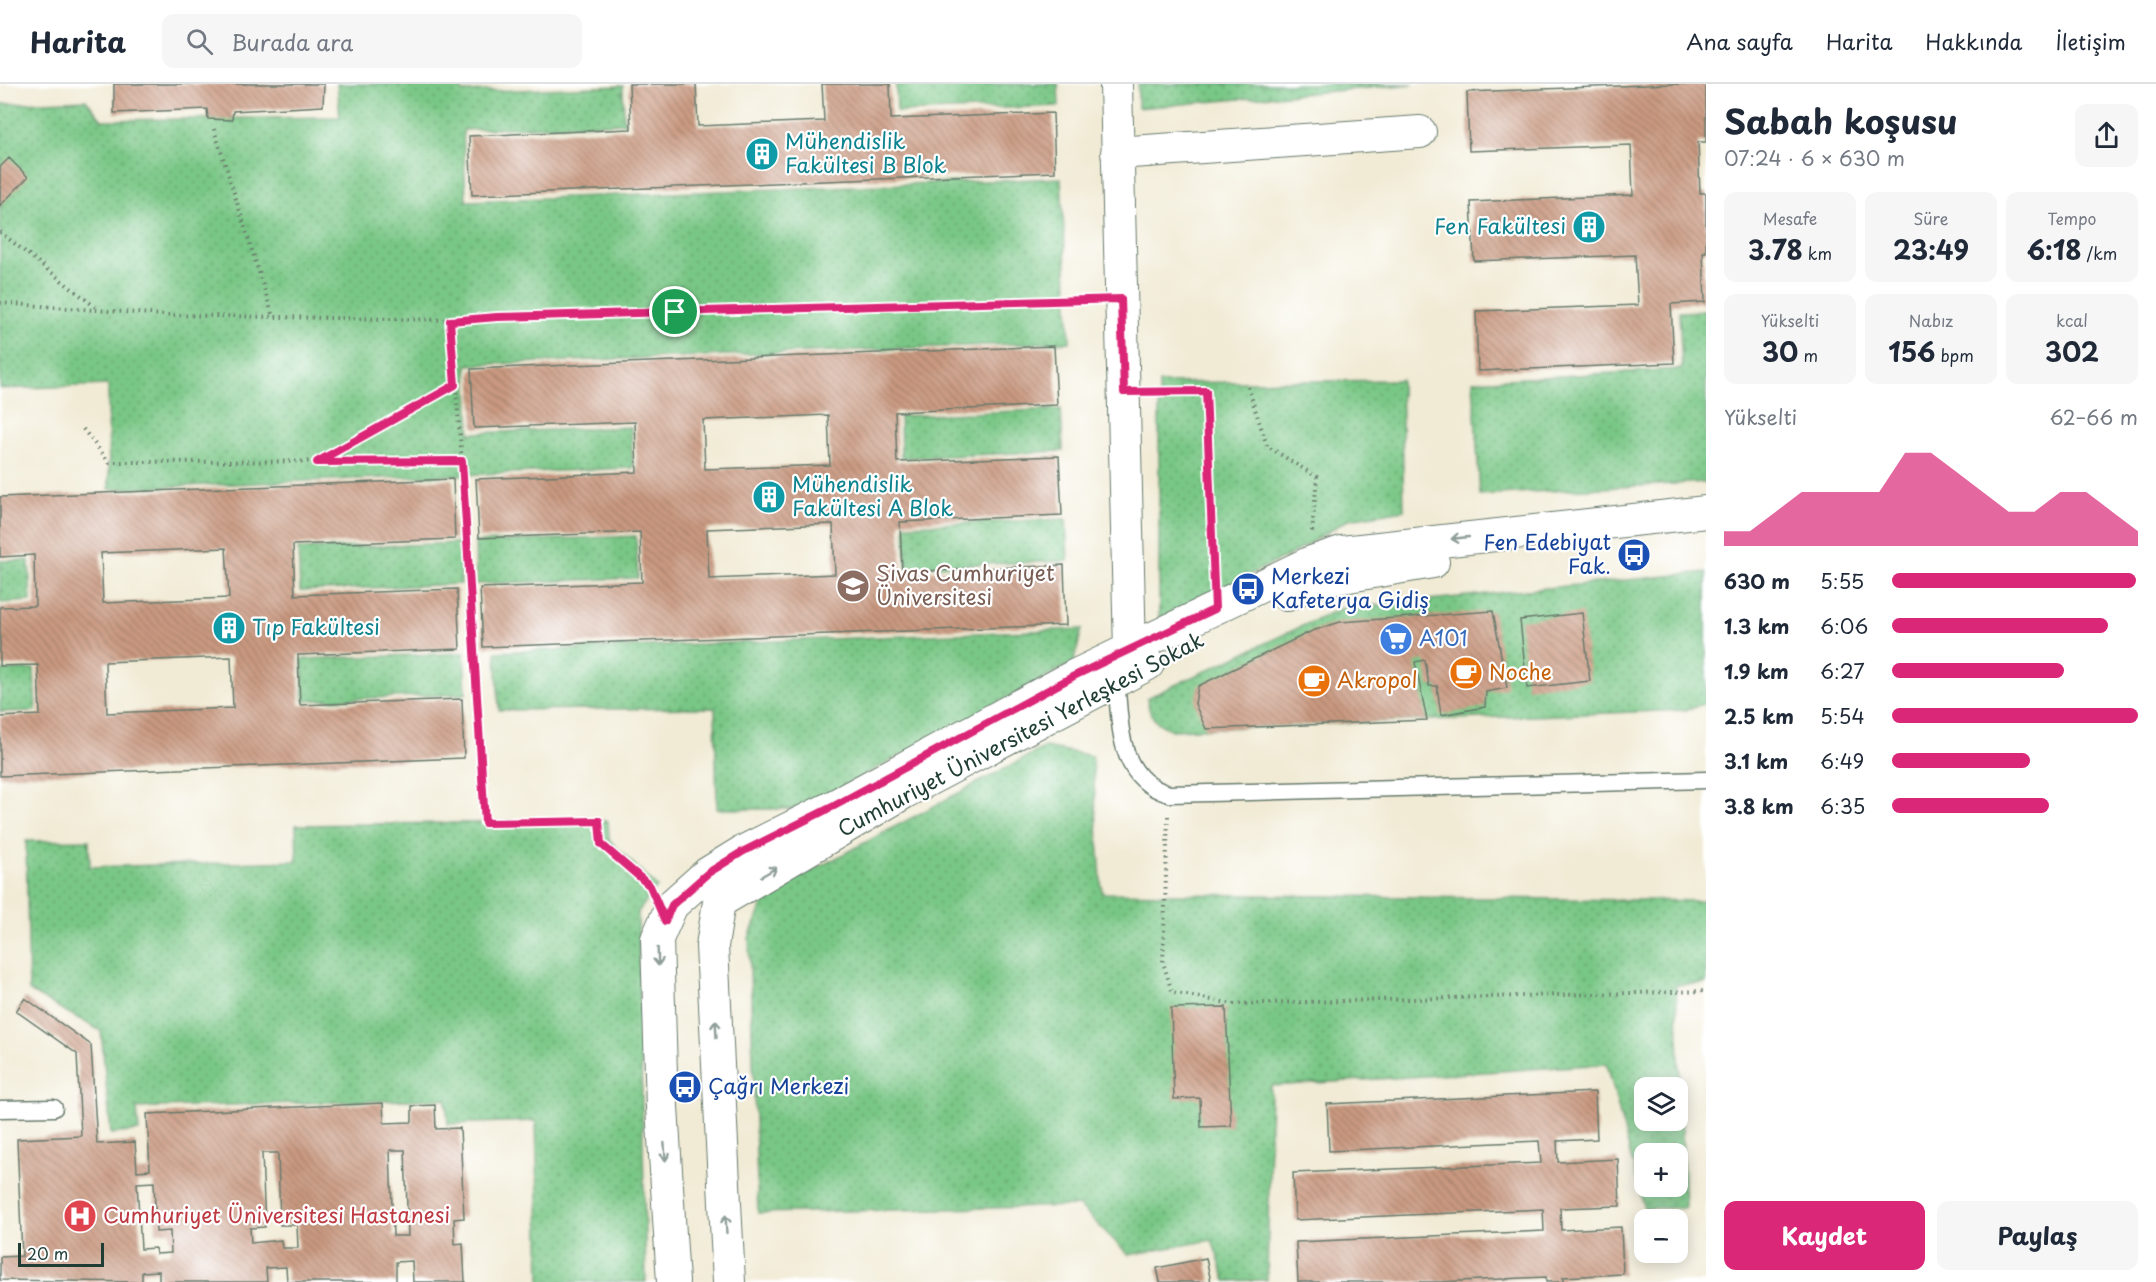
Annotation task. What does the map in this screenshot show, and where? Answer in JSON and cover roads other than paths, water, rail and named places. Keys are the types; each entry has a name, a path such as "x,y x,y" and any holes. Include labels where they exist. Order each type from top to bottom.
{"street":[{"name":"Cumhuriyet Üniversitesi Yerleşkesi Sokak","path":"1116,84 1130,651"},
{"path":"1117,153 1420,132"},
{"name":"Cumhuriyet Üniversitesi Yerleşkesi Sokak","path":"673,1282 662,1107 657,939 672,905 708,873 742,852 834,806 1074,676 1130,651 1309,562 1342,552 1706,512"},
{"name":"Cumhuriyet Üniversitesi Yerleşkesi Sokak","path":"729,1282 712,946 719,902 905,792 1116,681 1313,582 1419,564 1706,529"}],"lane":[{"path":"1116,681 1123,745 1132,767 1153,789 1169,794 1706,780"},
{"path":"0,1109 54,1108"}],"place":[{"name":"Mühendislik Fakültesi B Blok","path":"762,154"},
{"name":"Fen Fakültesi","path":"1589,227"},
{"name":"Mühendislik Fakültesi A Blok","path":"769,497"},
{"name":"Fen Edebiyat Fak.","path":"1634,555"},
{"name":"Sivas Cumhuriyet Üniversitesi","path":"853,586"},
{"name":"Merkezi Kafeterya Gidiş","path":"1248,589"},
{"name":"Tıp Fakültesi","path":"229,628"},
{"name":"A101","path":"1396,639"},
{"name":"Noche","path":"1466,673"},
{"name":"Akropol","path":"1314,681"},
{"name":"Çağrı Merkezi","path":"685,1087"},
{"name":"Cumhuriyet Üniversitesi Hastanesi","path":"80,1216"}]}
